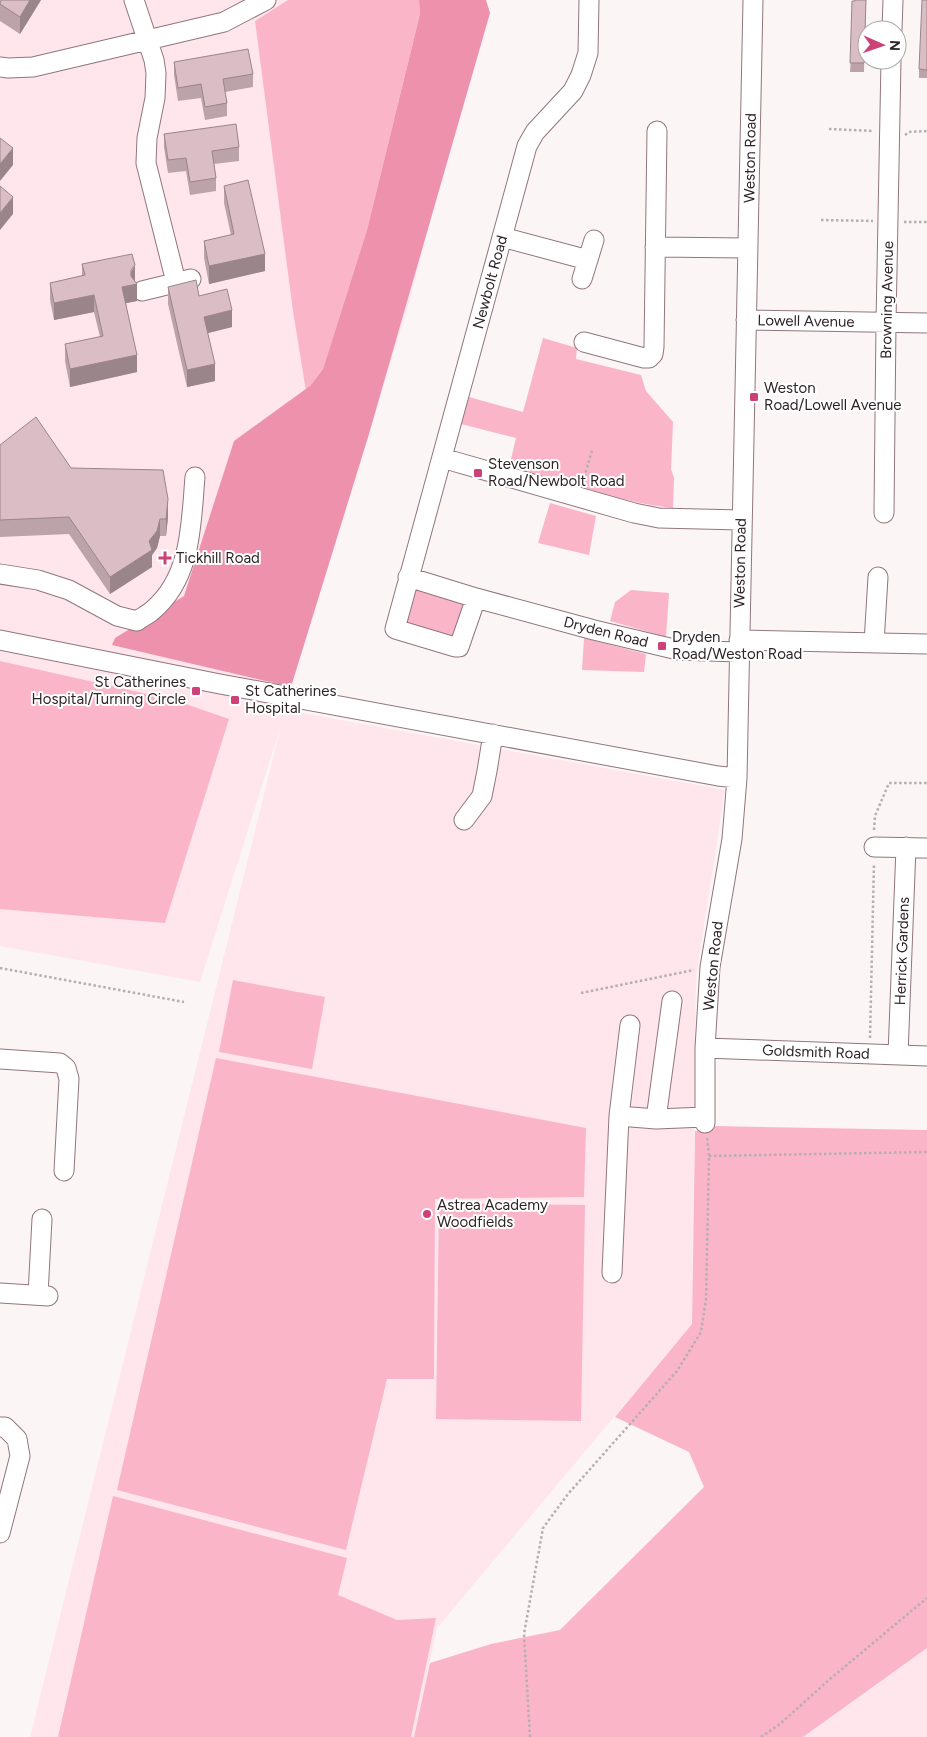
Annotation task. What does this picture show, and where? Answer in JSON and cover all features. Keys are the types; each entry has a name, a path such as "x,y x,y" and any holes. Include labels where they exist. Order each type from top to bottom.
{"street":[{"path":"134,0 154,60 156,84 147,138 146,163 183,280 142,291"},
{"path":"0,67 33,67 224,22 266,0"},
{"name":"Newbolt Road","path":"408,577 527,146 535,132 573,91 581,75 588,53 589,0"},
{"name":"Weston Road","path":"705,1120 705,1048 710,967 732,839 737,778 753,0"},
{"path":"892,20 893,0"},
{"name":"Browning Avenue","path":"884,513 891,70"},
{"path":"584,342 644,358 649,358 653,354 657,131"},
{"path":"502,237 588,260"},
{"path":"582,279 594,240"},
{"path":"656,247 747,248"},
{"name":"Lowell Avenue","path":"746,320 927,323"},
{"path":"442,458 634,513 659,518 741,520"},
{"path":"0,574 38,580 69,590 117,616 137,621 154,610 160,603 172,588 181,568 191,529 195,477"},
{"path":"408,577 395,625 395,629 398,631 459,647 476,598"},
{"name":"Dryden Road","path":"408,577 476,598 594,630 678,650 739,646 874,643 927,644"},
{"path":"874,643 878,577"},
{"path":"0,640 492,734 737,778"},
{"path":"464,820 482,796 492,734"},
{"path":"874,847 927,848"},
{"name":"Herrick Gardens","path":"898,1055 906,848"},
{"path":"656,1119 672,1002"},
{"path":"612,1273 619,1116 630,1025"},
{"name":"Goldsmith Road","path":"705,1048 927,1056"},
{"path":"0,1059 60,1063 66,1068 69,1079 64,1171"},
{"path":"619,1116 705,1120"},
{"path":"0,1293 43,1296 42,1218"},
{"path":"0,1427 5,1427 17,1439 20,1456 0,1533"}],"path":[{"path":"578,497 592,450"},
{"path":"869,1054 875,816 889,783 927,783"},
{"path":"581,993 710,967"},
{"path":"0,968 184,1002"},
{"path":"530,1737 524,1634 543,1528 568,1494 677,1371 701,1332 706,1300 709,1156 705,1120"},
{"path":"709,1156 927,1152"},
{"path":"761,1737 780,1724 830,1679 927,1598"}],"shaded area":[{"path":"0,0 473,0 480,29 409,302 292,681 286,710 725,790 696,977 692,1324 437,1628 414,1737 30,1737 282,722 200,982 0,946"},
{"path":"288,0 419,0 420,14 367,230 323,369 306,391 293,311 255,21"},
{"path":"419,0 486,0 490,13 369,434 291,687 112,645 115,638 184,596 234,441 310,386 323,369 367,230 420,14"},
{"path":"543,338 577,348 576,359 641,375 646,391 673,422 671,469 674,478 673,508 591,491 509,467 516,438 461,424 469,397 523,412"},
{"path":"550,503 596,516 589,555 538,543"},
{"path":"419,589 464,603 466,608 454,639 406,626 414,592"},
{"path":"631,590 669,593 666,637 610,621 615,602"},
{"path":"584,638 646,654 644,672 582,670"},
{"path":"0,661 174,700 229,719 165,923 0,909"},
{"path":"233,980 325,997 312,1069 219,1052"},
{"path":"216,1058 586,1128 584,1197 435,1199 434,1379 387,1379 346,1550 117,1490"},
{"path":"714,1126 927,1130 927,1648 803,1737 414,1737 430,1663 491,1644 560,1630 704,1487 689,1452 615,1417 692,1324 695,1131 710,1131"},
{"path":"439,1203 585,1205 581,1421 436,1419"},
{"path":"113,1496 347,1558 338,1595 397,1620 436,1618 411,1737 58,1737"},
{"path":"927,1648 927,1737 803,1737"}],"building":[{"path":"1,0 30,0 20,17 0,4"},
{"path":"866,0 865,20 857,20 857,63 850,63 852,1"},
{"path":"922,0 927,0 927,70 919,69"},
{"path":"248,49 253,74 223,79 227,103 205,107 201,84 178,88 174,62"},
{"path":"236,124 239,147 212,151 216,178 190,182 186,158 168,160 164,134"},
{"path":"0,138 13,148 0,164"},
{"path":"248,180 265,254 209,266 204,241 234,234 224,186"},
{"path":"0,186 13,197 0,213"},
{"path":"132,254 135,265 131,270 131,276 137,284 122,287 137,355 70,369 65,344 103,336 94,295 54,303 50,283 85,275 82,264"},
{"path":"196,280 199,296 227,289 232,310 204,317 215,364 187,370 168,287"},
{"path":"36,417 71,468 163,470 168,499 166,519 160,519 157,531 149,541 152,550 110,577 69,517 0,520 0,445"}],"place":[{"name":"Weston Road/Lowell Avenue","path":"754,397"},
{"name":"Stevenson Road/Newbolt Road","path":"478,473"},
{"name":"Tickhill Road","path":"165,558"},
{"name":"Dryden Road/Weston Road","path":"662,646"},
{"name":"St Catherines Hospital/Turning Circle","path":"196,691"},
{"name":"St Catherines Hospital","path":"235,700"},
{"name":"Astrea Academy Woodfields","path":"427,1214"}]}
